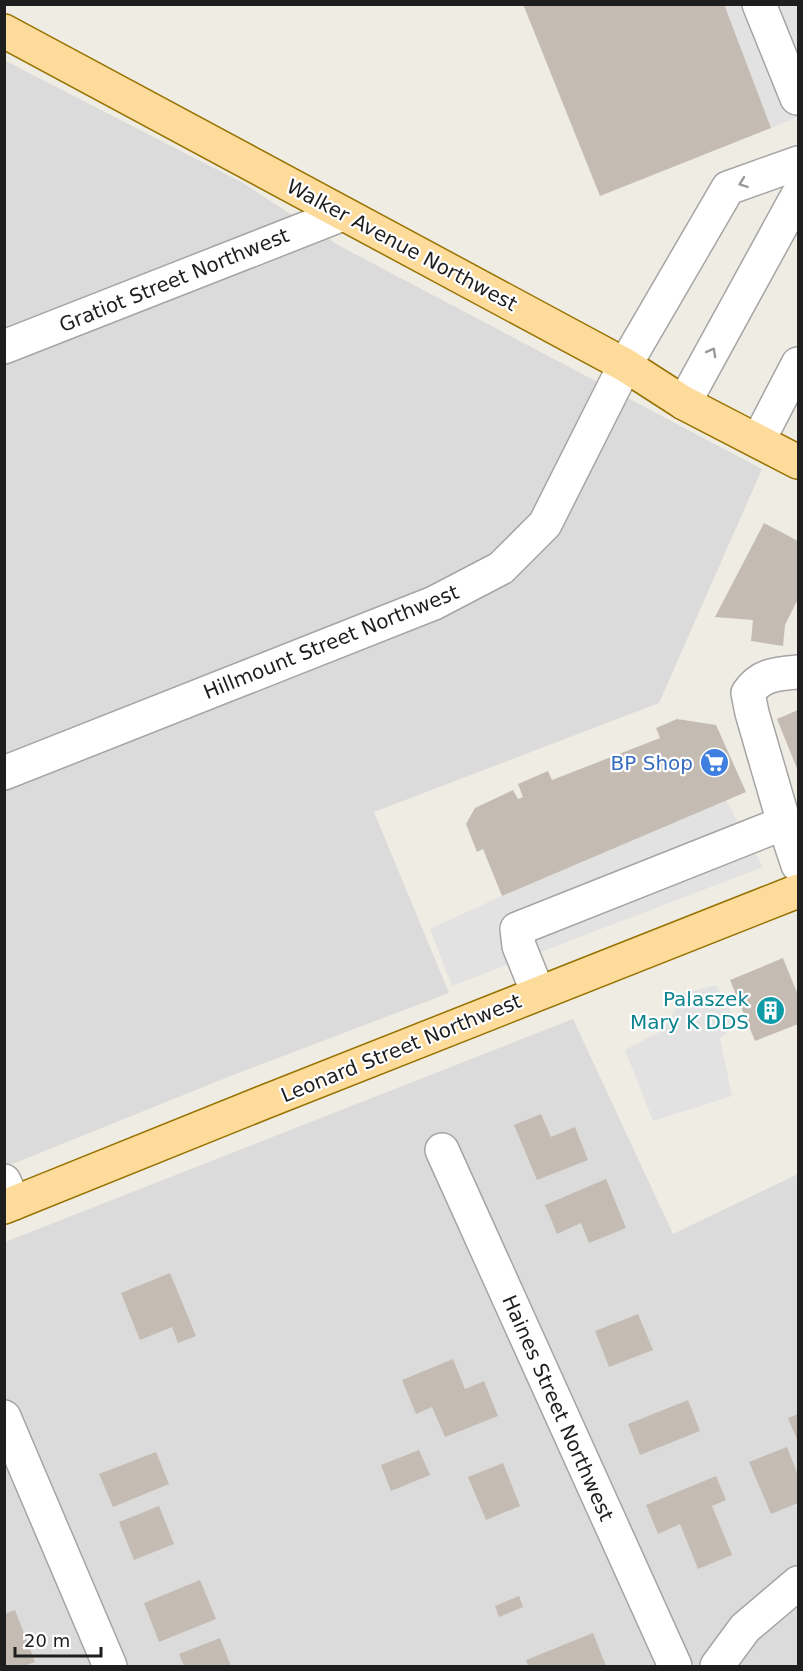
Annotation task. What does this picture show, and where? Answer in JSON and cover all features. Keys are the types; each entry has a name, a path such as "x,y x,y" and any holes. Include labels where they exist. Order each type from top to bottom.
{"main road":[{"name":"Walker Avenue Northwest","path":"4,31 625,366 684,404 798,462"},
{"name":"Leonard Street Northwest","path":"8,1197 798,891"}],"street":[{"path":"759,4 798,97"},
{"name":"Hillmount Street Northwest","path":"4,774 434,603 501,568 545,524 625,366 728,188 798,163"},
{"path":"684,404 798,195"},
{"name":"Gratiot Street Northwest","path":"4,347 343,214"},
{"path":"758,441 798,364"},
{"path":"798,672 777,674 756,682 748,693 784,824 798,865"},
{"path":"538,993 519,945 517,929 784,824"},
{"name":"Haines Street Northwest","path":"442,1149 675,1666"},
{"path":"4,1417 110,1666"},
{"path":"717,1666 745,1628 798,1583"}],"shaded area":[{"path":"724,5 798,5 798,117 771,128"},
{"path":"4,60 243,183 338,245 762,469 659,703 374,812 449,993 228,1077 5,1167"},
{"path":"726,800 763,867 452,986 430,929"},
{"path":"716,985 738,1024 720,1038 732,1096 653,1121 625,1050 663,1030 685,993"},
{"path":"573,1019 673,1234 798,1174 798,1666 5,1666 5,1242"}],"building":[{"path":"523,4 724,4 771,128 600,196"},
{"path":"764,523 798,541 798,599 785,625 783,646 751,641 753,620 715,617"},
{"path":"798,710 798,771 777,719"},
{"path":"677,719 716,725 746,792 502,896 483,849 477,852 466,824 475,808 513,790 518,799 523,797 518,784 548,771 552,780 660,738 656,728"},
{"name":"Palaszek Mary K DDS","path":"783,958 798,995 798,1024 755,1041 730,980"},
{"path":"541,1114 551,1137 575,1127 588,1160 537,1180 514,1125"},
{"path":"606,1179 626,1228 589,1243 581,1223 557,1234 545,1205"},
{"path":"170,1273 196,1336 178,1343 172,1327 140,1340 121,1293"},
{"path":"638,1314 653,1350 609,1367 595,1331"},
{"path":"453,1359 465,1389 484,1381 498,1416 445,1437 432,1407 416,1414 402,1380"},
{"path":"688,1400 700,1431 640,1455 628,1424"},
{"path":"798,1414 798,1442 788,1418"},
{"path":"787,1447 798,1475 798,1503 771,1514 749,1462"},
{"path":"419,1450 430,1475 391,1491 381,1465"},
{"path":"156,1452 169,1484 113,1507 99,1474"},
{"path":"503,1463 520,1506 486,1520 468,1477"},
{"path":"716,1476 726,1500 712,1506 732,1555 698,1569 680,1524 658,1534 646,1505"},
{"path":"159,1506 174,1544 134,1560 119,1522"},
{"path":"200,1580 216,1619 159,1642 144,1603"},
{"path":"519,1596 523,1607 499,1617 495,1606"},
{"path":"15,1610 35,1662 24,1666 4,1666 4,1614"},
{"path":"593,1633 606,1666 528,1666 526,1660"},
{"path":"220,1638 231,1666 184,1666 179,1654"}],"place":[{"name":"BP Shop","path":"714,763"},
{"name":"Palaszek Mary K DDS","path":"770,1010"}]}
